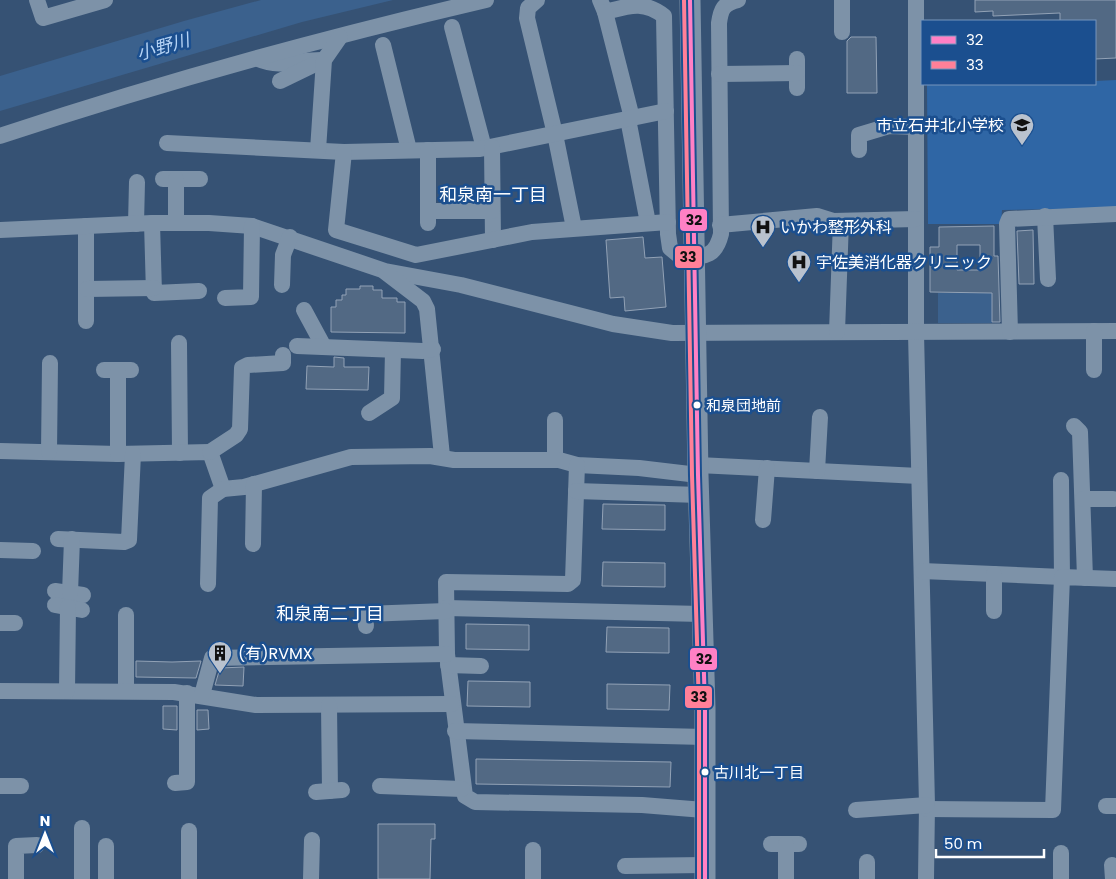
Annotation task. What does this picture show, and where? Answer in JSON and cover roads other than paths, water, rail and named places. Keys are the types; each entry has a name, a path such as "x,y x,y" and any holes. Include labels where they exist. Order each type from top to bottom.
{"street":[{"path":"37,0 43,18 105,0"},
{"path":"0,136 140,92 257,59 486,0"},
{"path":"537,0 528,8 527,18 555,134 574,228"},
{"path":"625,866 705,872 705,737 698,478 690,0"},
{"path":"648,223 630,118 602,6 648,5 664,16 670,248 681,257 708,256 718,248 720,225 719,74 721,10 726,3 738,0"},
{"path":"842,0 842,32"},
{"path":"916,0 916,333 927,807 926,879"},
{"path":"452,27 488,147 492,240"},
{"path":"280,81 324,60 340,37"},
{"path":"383,45 408,150"},
{"path":"257,59 270,64 281,65 306,60 324,60"},
{"path":"318,150 324,60"},
{"path":"719,74 797,73"},
{"path":"167,143 344,152 488,147 666,111"},
{"path":"859,150 859,135 889,126 916,127"},
{"path":"428,150 428,217 492,212"},
{"path":"344,152 336,230 416,255 532,232 668,222"},
{"path":"176,223 169,179 200,179"},
{"path":"137,182 154,293 199,291"},
{"path":"1010,332 1007,224 1009,219 1015,217 1116,214"},
{"path":"720,225 817,216 841,221 916,219"},
{"path":"1045,216 1048,279"},
{"path":"837,332 841,221"},
{"path":"0,230 176,223 252,226 378,269 462,285 613,324 672,333 1116,331"},
{"path":"86,226 86,321"},
{"path":"225,298 251,297 252,226"},
{"path":"282,285 283,255 290,238"},
{"path":"378,269 408,252"},
{"path":"378,269 423,301 430,317 442,456"},
{"path":"87,289 154,288"},
{"path":"304,310 324,347"},
{"path":"1094,331 1094,370"},
{"path":"179,343 180,453"},
{"path":"0,451 126,454 210,452 236,435 240,429 242,368 248,364 283,363 290,351 324,347 393,350 433,349"},
{"path":"369,413 392,398 393,350"},
{"path":"49,452 50,363"},
{"path":"67,691 69,600 65,539 124,542 129,540 126,454 118,371"},
{"path":"817,471 820,417"},
{"path":"555,420 555,460"},
{"path":"1074,426 1080,432 1085,578"},
{"path":"210,452 223,489"},
{"path":"208,584 210,498 223,489 254,484 351,457 442,456 454,460 555,460 577,465 639,468 698,478"},
{"path":"577,465 573,580 568,584 446,582 447,659 462,789 465,796 475,802 642,805 704,810"},
{"path":"576,491 698,478 767,468 919,476"},
{"path":"763,520 767,468"},
{"path":"856,810 927,807 1053,810 1062,577 1061,480"},
{"path":"252,544 254,484"},
{"path":"1083,499 1113,499"},
{"path":"0,550 33,551"},
{"path":"922,571 1116,580"},
{"path":"994,574 994,611"},
{"path":"568,584 568,611"},
{"path":"366,626 365,614 446,609 702,614"},
{"path":"126,614 126,690"},
{"path":"175,783 187,782 194,694 212,658 447,659 481,666"},
{"path":"0,691 126,690 194,694 256,705 452,704"},
{"path":"329,705 329,791"},
{"path":"455,731 705,737"},
{"path":"380,786 462,789"},
{"path":"82,828 82,879"},
{"path":"184,839 189,879"},
{"path":"312,840 312,879"},
{"path":"785,844 786,879"},
{"path":"16,879 16,846 38,845"},
{"path":"106,846 106,879"},
{"path":"533,850 533,879"},
{"path":"1061,853 1061,879"},
{"path":"867,862 867,879"}],"water":[{"name":"小野川","path":"261,0 393,0 302,22 0,111 0,76"},
{"path":"938,293 992,293 992,323 938,323"}],"place":[{"name":"市立石井北小学校","path":"1022,146"},
{"name":"いかわ整形外科","path":"763,248"},
{"name":"宇佐美消化器クリニック","path":"799,283"},
{"name":"和泉団地前","path":"697,405"},
{"name":"(有)RVMX","path":"220,674"},
{"name":"古川北一丁目","path":"705,772"}],"district":[{"name":"和泉南一丁目","path":"493,195"},
{"name":"和泉南二丁目","path":"330,614"}]}
